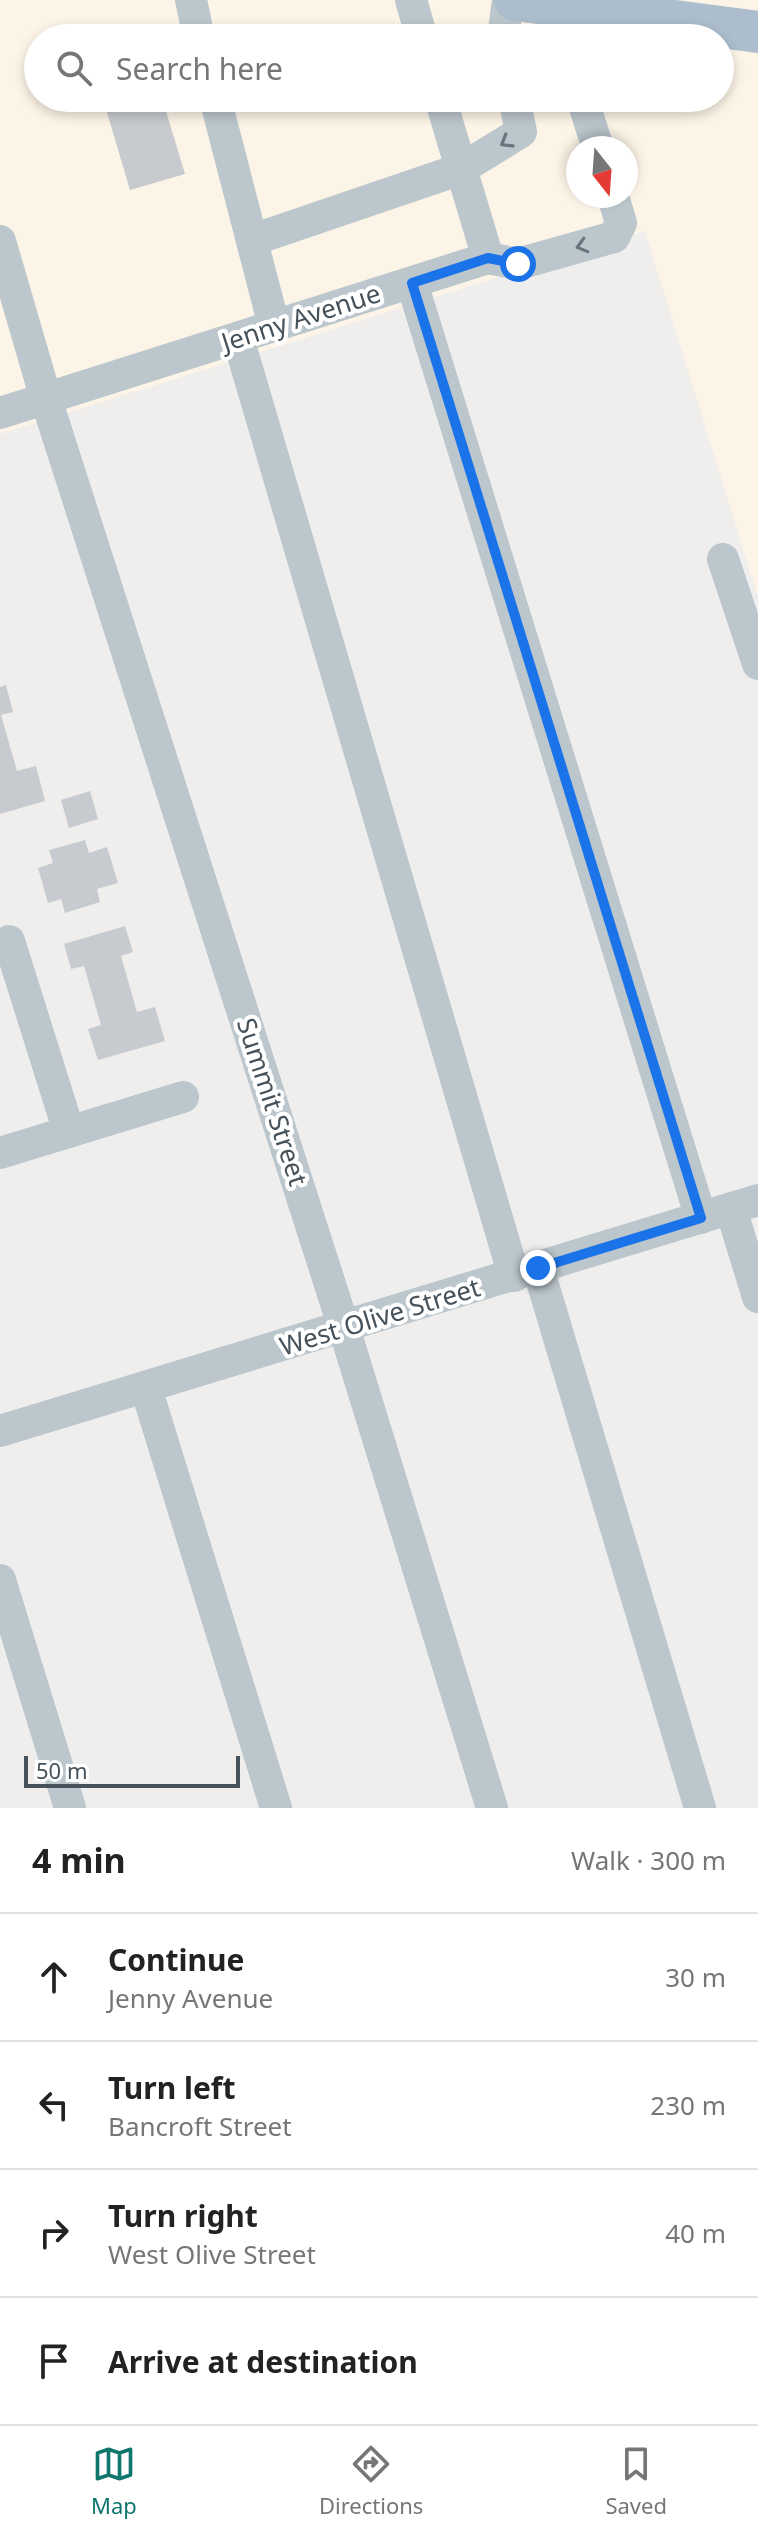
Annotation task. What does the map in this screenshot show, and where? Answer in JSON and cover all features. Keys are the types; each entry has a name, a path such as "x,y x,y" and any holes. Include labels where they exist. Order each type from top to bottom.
{"main road":[{"path":"515,0 568,23 618,7 713,24"},
{"path":"734,28 758,32"}],"street":[{"path":"191,0 196,24"},
{"path":"411,0 418,24"},
{"path":"505,24 508,0"},
{"path":"219,112 274,326"},
{"path":"444,112 488,258 518,264 614,237 621,223 617,208"},
{"path":"252,240 461,169 521,132 517,112"},
{"path":"586,112 594,136"},
{"name":"Summit Street","path":"0,241 46,399 344,1328 492,1808"},
{"name":"Jenny Avenue","path":"0,413 488,258"},
{"path":"412,283 701,1218"},
{"path":"238,338 526,1272 700,1808"},
{"path":"723,559 758,664"},
{"path":"9,941 69,1132"},
{"path":"0,1153 183,1097"},
{"path":"745,1204 758,1297"},
{"name":"West Olive Street","path":"0,1431 745,1204"},
{"path":"146,1388 276,1808"},
{"path":"0,1580 70,1808"}],"shaded area":[{"path":"0,0 758,0 758,597 645,231 0,434"}],"building":[{"path":"107,112 166,112 185,174 130,190"},
{"path":"6,685 13,712 1,715 17,771 36,766 45,801 0,814 0,687"},
{"path":"90,791 98,819 69,828 61,800"},
{"path":"85,840 89,853 107,847 118,883 97,889 100,902 65,913 61,899 48,903 38,868 53,863 49,850"},
{"path":"125,926 133,952 121,956 137,1012 155,1007 165,1041 98,1060 88,1029 101,1025 84,966 71,969 64,944"}],"route":[{"path":"518,264 488,258 412,283 701,1218 538,1268"}]}
